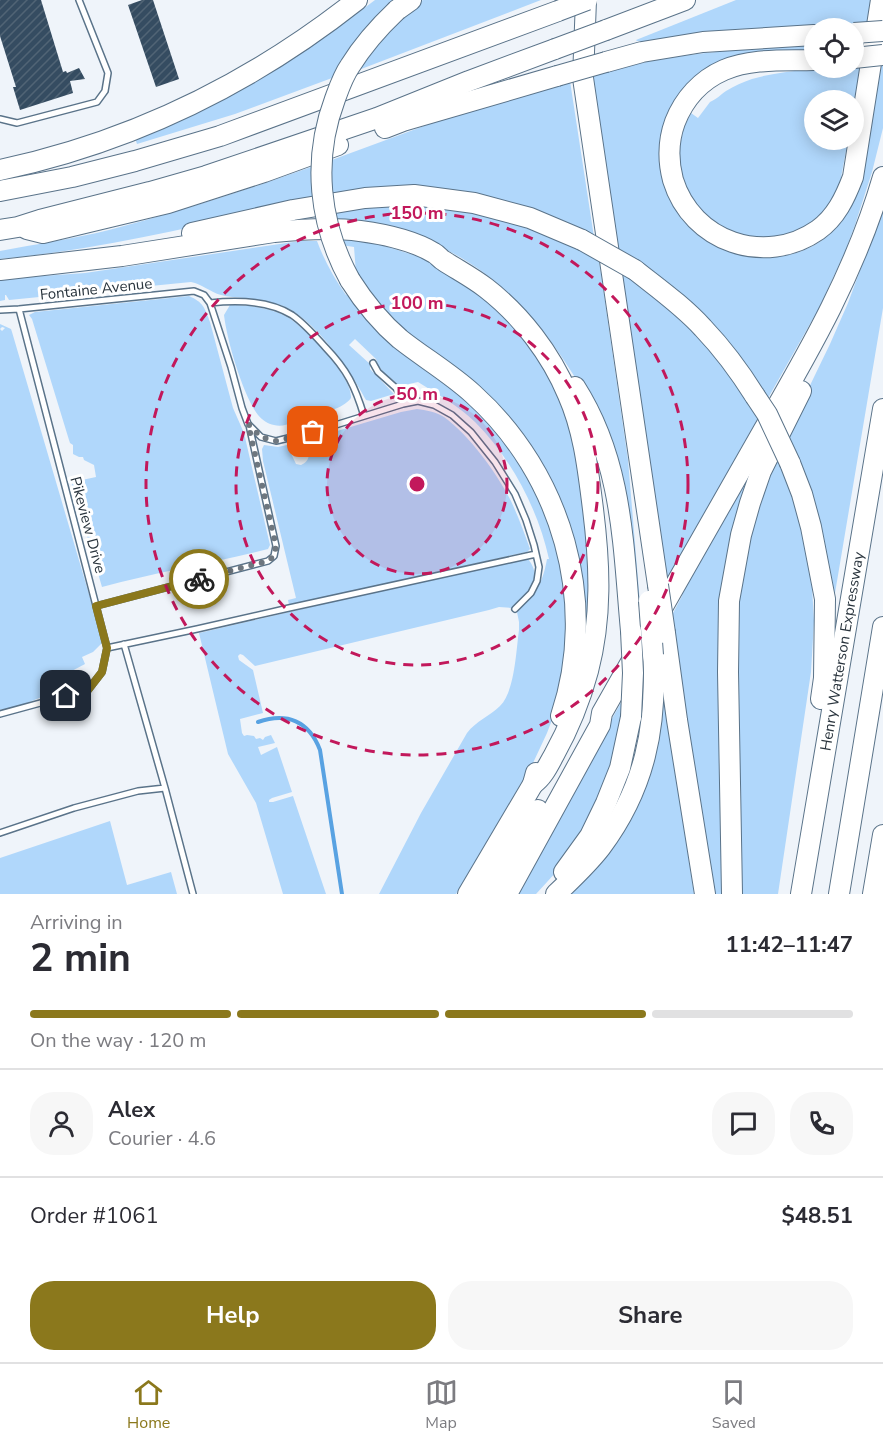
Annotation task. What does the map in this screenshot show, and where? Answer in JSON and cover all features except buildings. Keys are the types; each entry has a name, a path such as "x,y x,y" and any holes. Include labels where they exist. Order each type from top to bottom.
{"highway":[{"path":"0,170 108,140 150,124 209,96 307,38 357,0"},
{"path":"0,191 72,177 220,136 587,0 583,78 651,535 647,579 665,633 705,894"},
{"path":"9,228 206,176 377,118 685,0"},
{"path":"804,60 751,63 724,70 705,82 682,107 671,138 670,169 685,206 698,222 722,238 756,247 791,243 818,230 839,207 853,177 881,0"},
{"path":"404,5 364,45 348,68 330,112 324,138 321,192 334,246 350,280 372,311 400,338 471,392 502,424 521,448 535,469 555,512 568,554 576,601 573,668 562,711 550,744 536,771 533,784 468,894"},
{"path":"864,32 883,31"},
{"path":"9,228 43,233 168,203 264,172 403,121 642,52 703,42 804,36"},
{"path":"864,57 883,55"},
{"path":"486,894 593,721 602,713 822,329 850,270 883,177"},
{"path":"147,252 165,238 293,210 365,198 414,195 474,203 530,218 582,240 635,270 702,327 725,353 755,396 772,424 790,463 811,527 825,599 824,678 787,894"},
{"path":"0,270 79,262 274,232 339,228 386,236 436,254 445,255 477,273 507,297 533,325 585,402 604,446 612,472 618,498 633,674 631,717 620,768 590,836 545,894"},
{"path":"436,254 442,261 465,273 499,299 539,343 568,394 582,435 587,462 598,553 599,586 597,622 591,658 584,686 571,721 541,778 533,784"},
{"path":"732,894 728,623 734,566 758,482 811,370 822,329"},
{"name":"Henry Watterson Expressway","path":"801,894 883,409"},
{"path":"556,894 600,849 628,806 639,778 648,747 654,707 653,593"},
{"path":"839,894 883,627"},
{"path":"507,894 600,725 602,713"},
{"path":"873,894 883,835"}],"lane":[{"path":"0,119 17,123 97,102 105,92 108,73 79,0"},
{"name":"Fontaine Avenue","path":"0,310 194,291 204,295 210,303"},
{"path":"96,606 268,561 274,556 276,546 248,424 210,303 232,301 261,304 290,314 335,356 350,378 364,416"},
{"name":"Pikeview Drive","path":"20,309 107,648"},
{"path":"373,363 378,372 396,388 405,403"},
{"path":"248,424 261,437 276,441 418,401 434,405 452,415 471,432 495,462 515,494 526,520 539,567 537,581 531,593 514,609"},
{"path":"0,714 88,690 102,672 107,648 536,554"},
{"path":"124,644 194,894"},
{"path":"0,833 74,808 138,790 165,788"}],"shaded area":[{"path":"375,0 393,0 359,36 332,78 235,114 137,144 135,138 167,125 260,78 318,41"},
{"path":"423,0 541,0 356,71 386,32 404,14"},
{"path":"736,0 871,0 867,23 864,23 864,18 804,18 804,27 718,33 641,42 636,40"},
{"path":"804,45 804,56 693,81 665,179 665,186 679,215 695,232 714,245 736,253 759,257 782,256 804,250 824,239 847,214 859,175 878,64 883,64 883,128 855,225 819,308 767,400 619,252 592,75 674,57"},
{"path":"804,70 804,78 858,78 856,90 804,90 804,150 846,150 840,183 834,198 823,212 795,232 777,238 741,237 709,221 693,203 682,180 678,154 684,127 691,113 698,118 710,102 732,87 752,79"},
{"path":"570,81 594,237 560,221 330,195 329,161 443,119"},
{"path":"311,167 313,199 118,242 0,259 0,251 109,230 210,201"},
{"path":"408,205 463,211 518,224 559,238 599,260 628,460 641,615 637,620 591,403 545,333 510,294 467,261 441,247 334,220 332,210"},
{"path":"883,208 883,308 834,599 786,435 848,303"},
{"path":"339,239 388,247 420,257 451,272 514,323 558,390 575,441 591,572 584,652 546,477 388,320 356,273 354,247 341,245"},
{"path":"300,241 317,241 337,282 368,321 459,393 508,444 543,504 564,573 568,643 555,712 533,763 456,894 379,894 421,813 467,733 496,710 505,699 512,681 516,659 519,630 517,612 537,588 547,559 549,559 530,503 511,468 488,436 448,400 418,382 400,386 383,372 376,359 355,339 349,345 370,364 370,369 394,394 371,401 366,400 351,374 329,345 305,320 280,305 221,295 191,282 9,300 5,295 5,300 0,301 0,279 85,273"},
{"path":"622,273 664,304 709,348 758,418 667,580"},
{"path":"189,296 203,306 210,322 233,408 244,433 270,545 268,549 102,587 72,484 96,477 94,465 84,460 83,457 73,454 73,445 70,443 29,315 35,312"},
{"path":"230,305 268,309 297,324 337,366 350,389 351,398 337,408 287,425 278,426 263,420 252,406 232,353 224,315"},
{"path":"0,324 11,329 12,332 103,642 93,652 82,657 85,664 68,673 71,683 3,712 2,709 0,710 0,329"},
{"path":"417,409 444,417 482,455 511,501 530,549 527,552 289,605 288,600 296,598 263,461 264,445 278,447 287,445 296,464 301,465 308,460 309,451 300,442"},
{"path":"777,455 795,500 811,570 814,621 811,672 778,894 737,894 733,621 747,536"},
{"path":"755,464 721,600 719,637 722,894 713,894 672,615 683,590"},
{"path":"528,559 535,574 534,580 528,592 512,608 499,607 255,666 243,655 238,656 239,660 253,670 263,713 240,719 242,733 244,736 254,736 256,739 263,740 271,735 275,743 258,747 261,755 277,747 292,792 272,798 269,802 293,796 326,894 283,894 256,803 228,754 199,633 435,578"},
{"path":"663,687 694,894 565,894 595,865"},
{"path":"623,699 617,748 595,810 558,870 536,894 514,894"},
{"path":"110,821 127,885 171,872 177,894 0,894 0,858"}],"waterway":[{"path":"258,722 278,718 296,721 310,732 320,750 342,894"}],"way so far":[{"path":"199,579 268,561 274,556 276,546 248,424 261,437 276,441 313,432"}],"route":[{"path":"66,696 88,690 102,672 107,648 96,606 199,579"}]}
